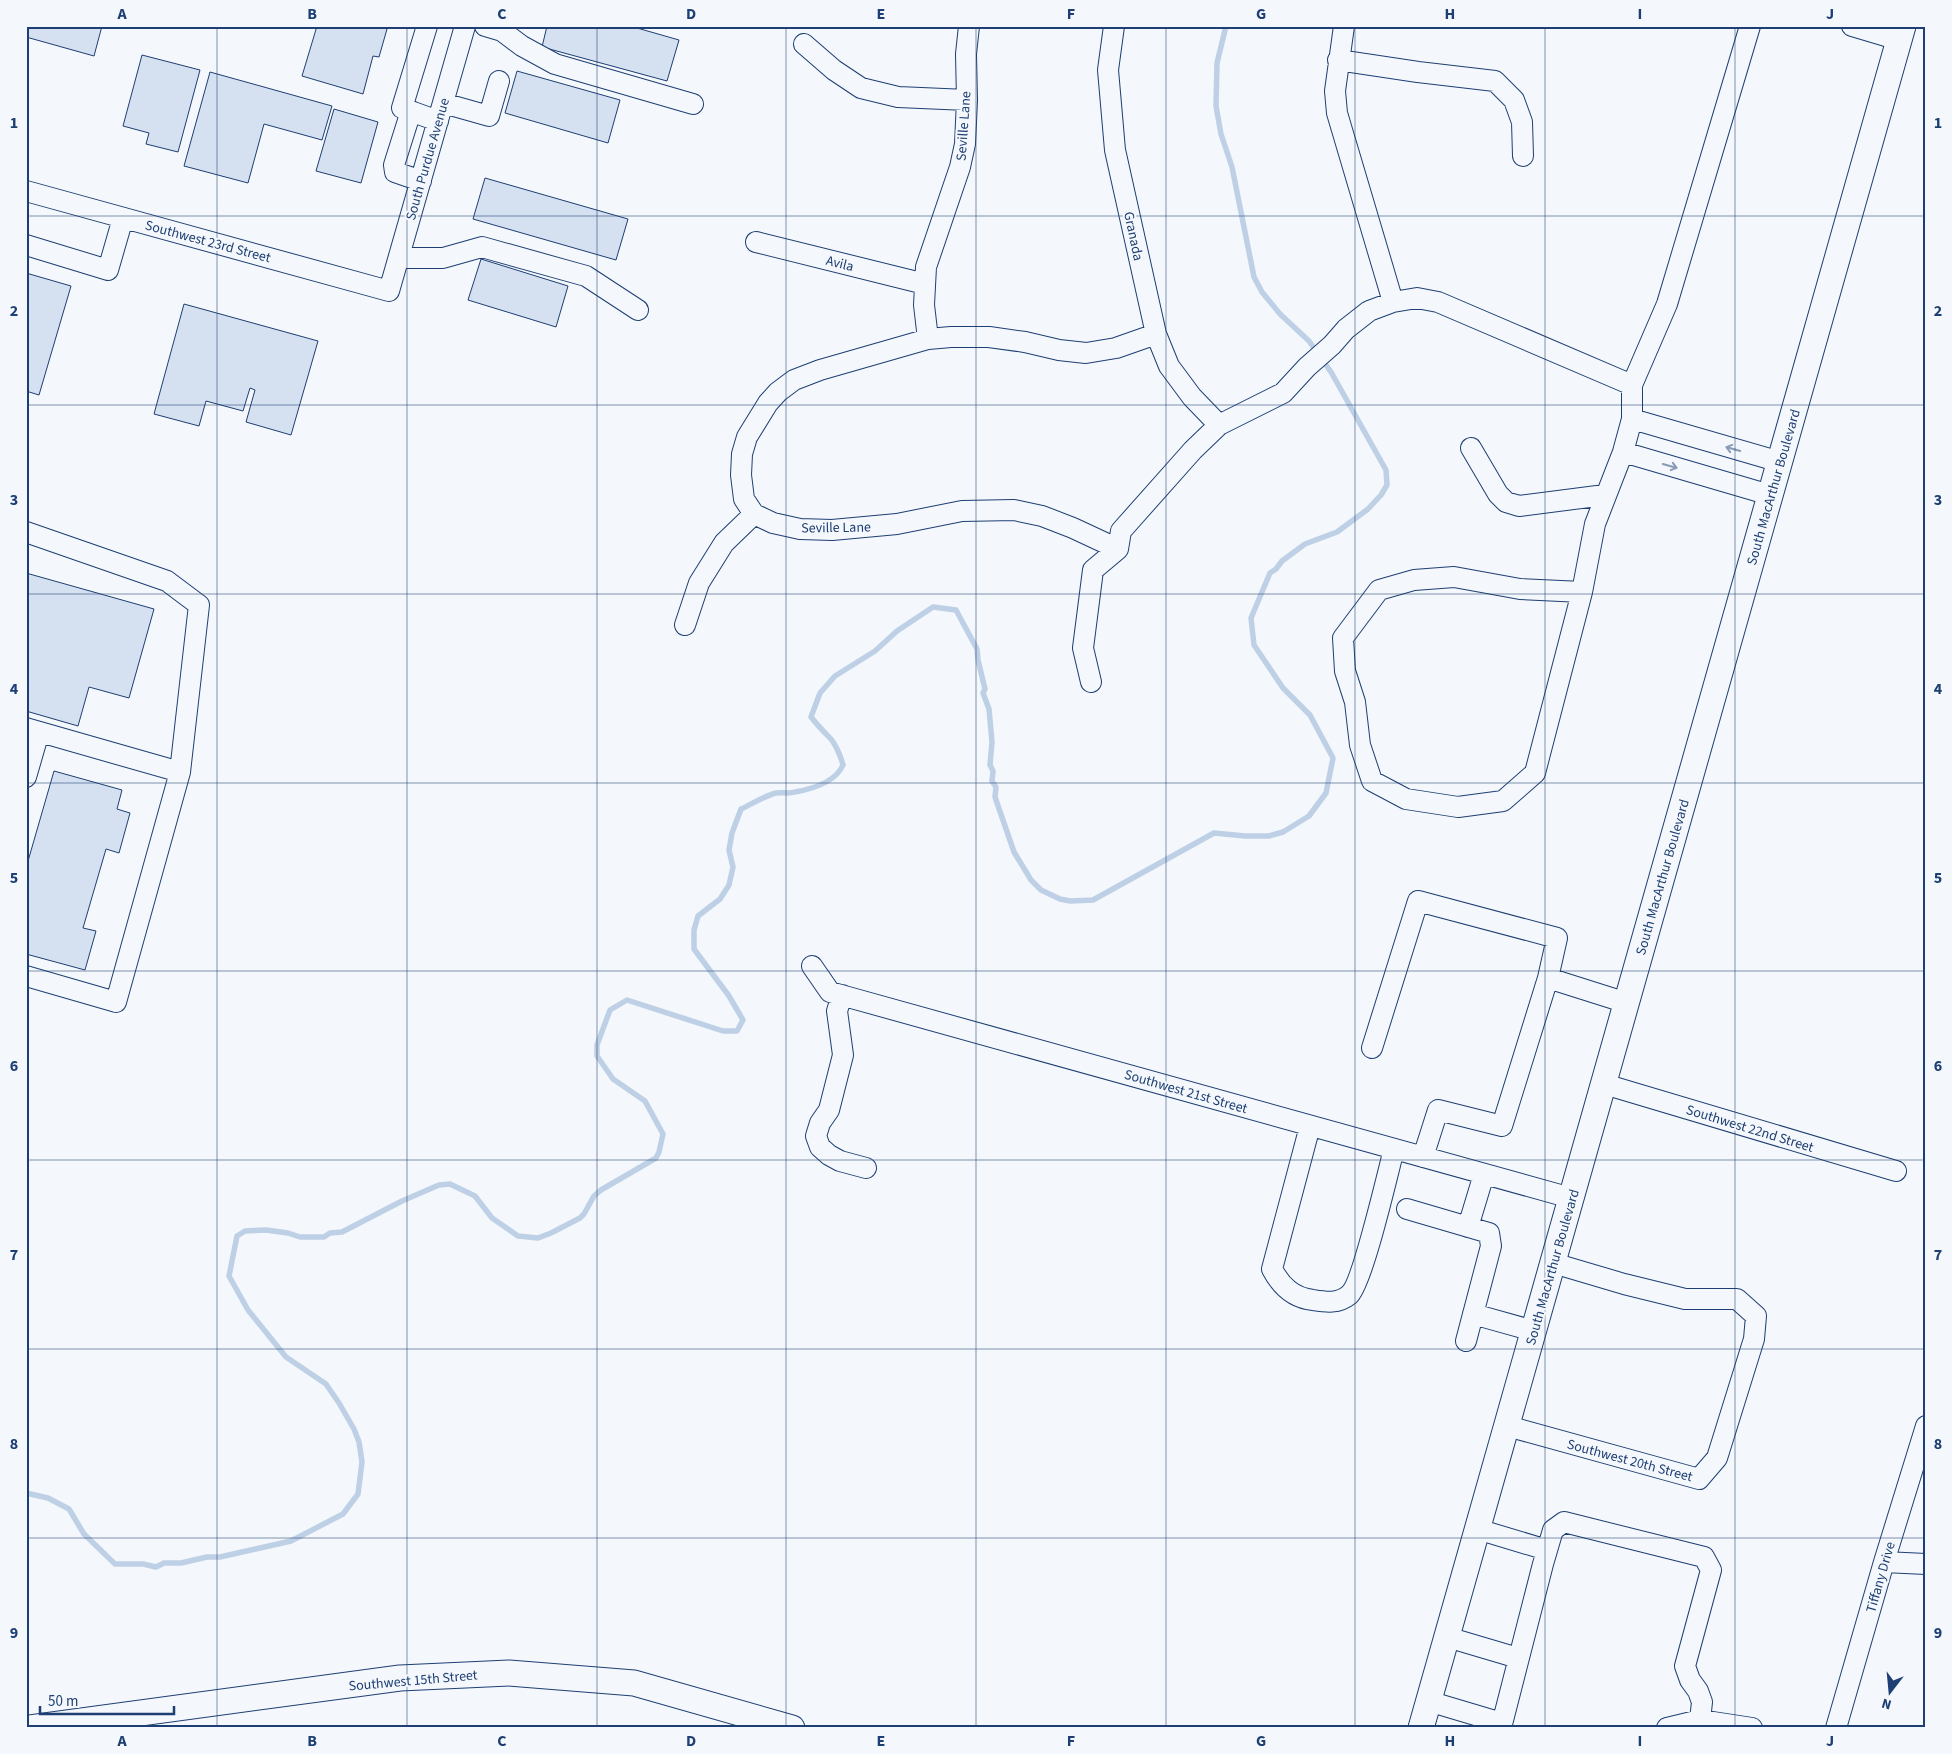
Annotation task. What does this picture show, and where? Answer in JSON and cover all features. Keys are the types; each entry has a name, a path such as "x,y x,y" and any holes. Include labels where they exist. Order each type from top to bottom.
{"main road":[{"name":"South MacArthur Boulevard","path":"1421,1728 1901,33"},
{"name":"Southwest 15th Street","path":"30,1728 400,1678 509,1673 634,1683 792,1728"}],"street":[{"path":"427,26 402,108 411,111 489,116 498,81"},
{"name":"South Purdue Avenue","path":"390,291 465,26"},
{"path":"486,26 502,31 522,46 555,64 693,104"},
{"name":"Seville Lane","path":"928,339 924,305 926,267 960,167 965,144 967,100 966,54 969,26"},
{"name":"Granada","path":"1114,26 1108,70 1115,150 1156,334 1169,366 1192,397 1219,425"},
{"path":"1344,26 1335,92 1337,113 1394,302"},
{"path":"1582,592 1520,589 1454,577 1414,580 1379,590 1343,638 1345,671 1355,702 1360,745 1372,781 1406,799 1458,807 1503,801 1535,773 1582,592 1595,524 1623,452 1632,419 1632,385 1667,304 1750,26"},
{"path":"1852,26 1901,33"},
{"path":"804,44 834,70 861,88 898,97 967,100"},
{"path":"1338,60 1495,81 1514,100 1522,122 1523,156"},
{"path":"411,111 394,165 395,172 421,181"},
{"name":"Southwest 23rd Street","path":"26,191 390,291"},
{"path":"26,245 108,270 123,218"},
{"name":"Avila","path":"756,242 925,284"},
{"path":"399,258 443,258 482,247 586,276 638,310"},
{"path":"1091,682 1084,648 1093,570 1118,549 1121,531 1192,450 1219,425 1283,393 1346,329 1369,311 1394,302 1417,298 1438,302 1632,385"},
{"path":"685,625 699,584 724,543 754,514 744,499 741,476 742,454 747,437 756,420 778,392 794,380 820,370 928,339 989,337 1086,353 1116,348 1156,334"},
{"path":"1632,419 1780,462"},
{"path":"1471,448 1498,494 1506,502 1519,506 1605,495"},
{"path":"1623,452 1770,496"},
{"name":"Seville Lane","path":"754,514 773,523 800,529 832,530 897,524 962,511 1014,510 1042,516 1074,528 1118,549"},
{"path":"26,532 166,581 199,605 180,772 116,1002 26,976"},
{"path":"26,777 33,730 180,772"},
{"path":"1372,1048 1418,901 1557,938 1548,978 1502,1126 1438,1110 1423,1157"},
{"name":"Southwest 21st Street","path":"812,966 830,992 1572,1198"},
{"path":"1548,978 1627,1003"},
{"path":"842,995 837,1011 843,1055 829,1110 820,1123 816,1136 820,1147 829,1156 866,1168"},
{"name":"Southwest 22nd Street","path":"1604,1084 1896,1172"},
{"path":"1310,1126 1272,1269 1279,1282 1288,1290 1307,1300 1337,1302 1351,1294 1362,1269 1394,1149"},
{"path":"1468,1227 1484,1174"},
{"path":"1406,1209 1489,1233 1492,1246 1466,1341"},
{"name":"Southwest 20th Street","path":"1507,1426 1699,1479 1718,1458 1754,1339 1756,1316 1737,1299 1685,1299 1624,1284 1553,1263"},
{"path":"1473,1314 1534,1331"},
{"name":"Tiffany Drive","path":"1836,1728 1926,1426"},
{"path":"1428,1700 1502,1726 1518,1658 1553,1530 1564,1522 1704,1558 1711,1570 1686,1666 1690,1680 1698,1691 1702,1702 1700,1720"},
{"path":"1477,1529 1547,1550"},
{"path":"1884,1562 1926,1564"},
{"path":"1447,1637 1518,1658"},
{"path":"1667,1728 1700,1720 1752,1728"}],"building":[{"path":"26,26 102,26 94,56 26,37"},
{"path":"317,26 385,26 384,28 387,29 379,57 373,56 363,94 302,76"},
{"path":"547,26 630,26 679,40 667,81 542,47"},
{"path":"142,55 200,70 178,152 146,144 149,133 123,126"},
{"path":"517,71 620,100 608,143 505,113"},
{"path":"210,72 332,106 322,140 264,124 248,183 184,166"},
{"path":"334,109 378,122 361,183 316,171"},
{"path":"485,178 628,219 616,260 473,219"},
{"path":"481,259 568,286 556,327 468,300"},
{"path":"26,273 71,286 39,395 26,391"},
{"path":"184,304 318,341 291,435 246,422 255,390 250,388 243,411 206,401 199,426 154,414"},
{"path":"26,573 154,609 129,698 89,687 78,726 26,711"},
{"path":"54,771 122,790 117,809 130,813 119,853 106,849 83,928 96,931 85,970 26,954 26,868"}],"waterway":[{"path":"26,1493 48,1498 69,1509 84,1534 115,1564 143,1564 156,1567 164,1563 181,1563 207,1557 220,1557 291,1541 343,1514 358,1494 362,1462 359,1442 354,1429 326,1384 286,1357 248,1310 229,1276 237,1236 245,1231 266,1230 300,1237 324,1237 330,1233 342,1232 402,1201 439,1185 450,1184 475,1196 492,1218 518,1236 538,1238 580,1218 594,1196 601,1190 656,1158 663,1134 645,1101 613,1079 597,1056 597,1045 610,1010 627,1000 723,1031 737,1031 743,1020 729,996 694,949 694,930 698,916 720,899 729,885 733,867 729,850 732,833 741,809 772,794 793,793 809,789 829,781 835,776 843,765 839,754 831,739 811,717 820,693 835,676 875,651 897,631 933,607 956,610 977,649 985,689 983,693 989,709 992,742 990,765 993,771 992,781 996,787 995,797 1014,852 1031,880 1041,890 1060,899 1070,901 1093,900 1214,833 1269,836 1283,832 1309,816 1326,793 1333,758 1310,715 1283,688 1254,645 1251,618 1270,573 1282,561 1305,544 1337,532 1368,509 1381,495 1387,485 1386,470 1331,372 1309,341 1280,314 1262,292 1254,277 1232,167 1221,134 1216,106 1217,63 1226,26"}]}
